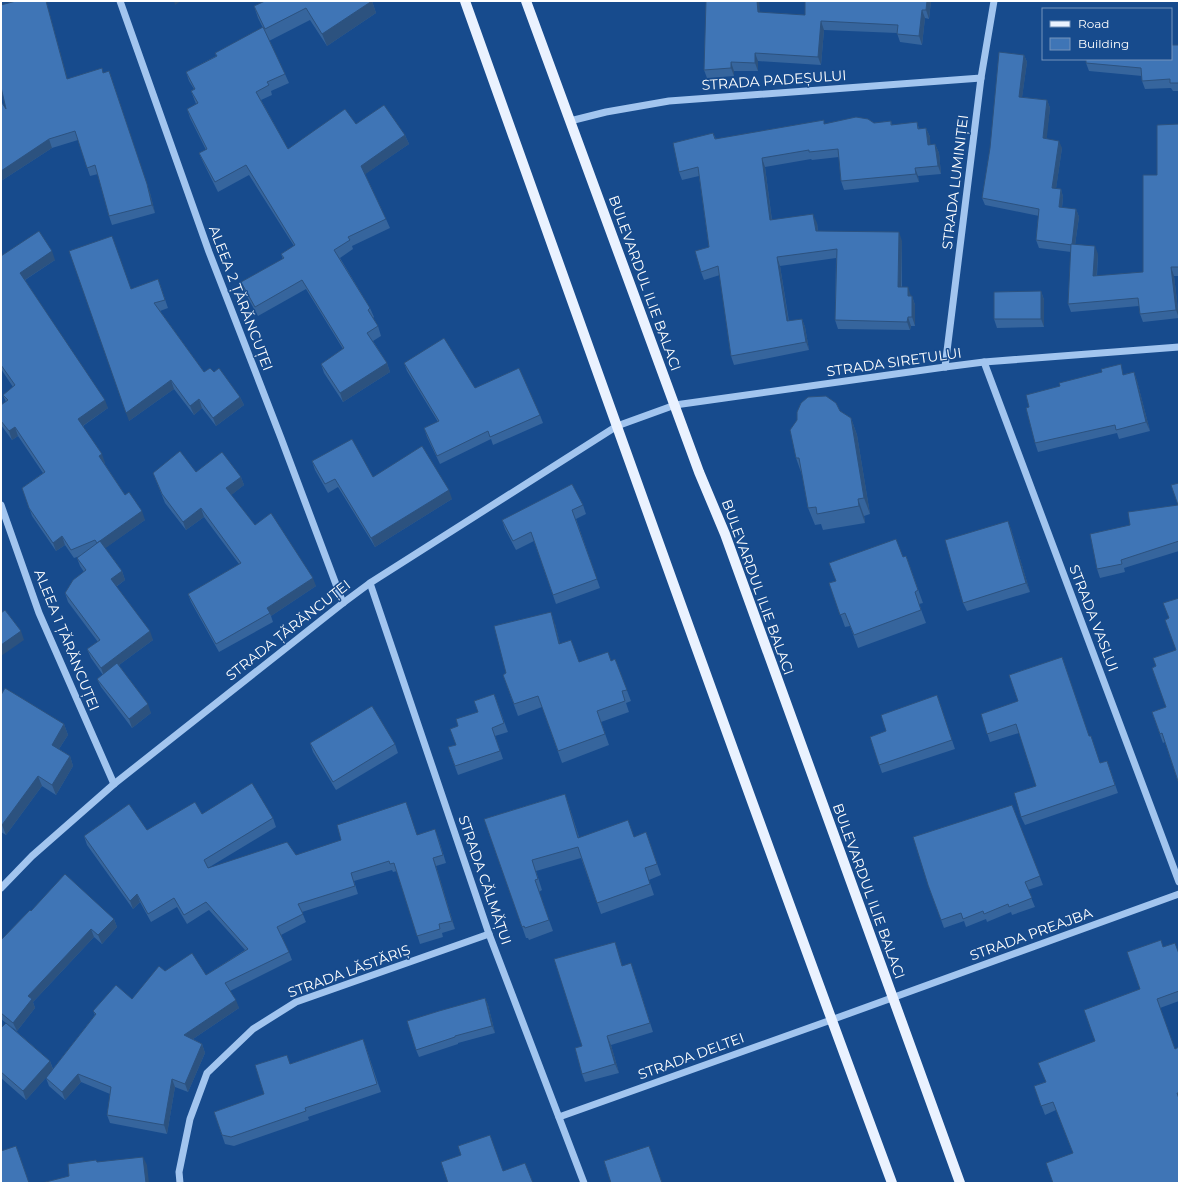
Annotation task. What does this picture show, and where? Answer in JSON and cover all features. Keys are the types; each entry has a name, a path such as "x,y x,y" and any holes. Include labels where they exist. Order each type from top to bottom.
{"main road":[{"path":"465,1 831,1020 892,1183"},
{"name":"BULEVARDUL ILIE BALACI","path":"526,1 699,472 725,534 960,1183"}],"street":[{"name":"ALEEA 2 ȚĂRĂNCUȚEI","path":"120,1 209,252 343,603"},
{"name":"STRADA LUMINIȚEI","path":"945,367 981,78 994,1"},
{"name":"STRADA PADEȘULUI","path":"570,121 606,112 670,101 981,78"},
{"name":"STRADA SIRETULUI","path":"617,426 675,406 945,367 984,362 1179,347"},
{"name":"STRADA VASLUI","path":"984,362 1179,882"},
{"name":"STRADA ȚĂRĂNCUȚEI","path":"1,888 32,856 114,784 343,603 370,583 617,426"},
{"name":"ALEEA 1 ȚĂRĂNCUȚEI","path":"1,504 39,613 114,784"},
{"name":"STRADA CĂLMĂȚUI","path":"370,583 489,934 584,1183"},
{"name":"STRADA PREAJBA","path":"831,1020 1179,894"},
{"name":"STRADA LĂSTĂRIȘ","path":"180,1183 180,1172 190,1119 207,1073 253,1029 296,1002 489,934"},
{"name":"STRADA DELTEI","path":"559,1116 831,1020"}],"building":[{"path":"16,1 46,1 67,79 102,68 103,73 109,71 147,184 152,205 109,216 95,165 87,168 75,131 49,139 1,171 1,103 6,109 1,87 1,5"},
{"path":"265,1 372,1 322,34 306,8 265,29 254,6"},
{"path":"706,1 757,1 758,12 805,15 805,1 927,1 926,10 922,10 919,36 897,34 898,25 821,21 818,57 755,53 755,63 731,62 731,68 704,70"},
{"path":"263,27 285,74 267,82 269,85 256,92 288,149 345,109 356,124 384,105 405,135 361,166 386,219 348,237 350,240 334,250 370,308 368,310 378,326 367,333 387,363 340,393 321,364 344,348 302,280 255,307 241,282 284,258 281,254 295,245 246,165 215,182 199,153 207,149 187,109 198,103 191,91 195,89 186,72 217,56 215,53"},
{"path":"1172,45 1179,45 1179,83 1170,83 1170,79 1142,81 1141,68 1086,63 1086,60 1172,60"},
{"path":"999,52 1024,55 1019,97 1047,100 1043,138 1059,141 1052,188 1061,189 1059,207 1076,209 1072,245 1036,240 1039,209 982,198 990,148"},
{"path":"856,117 868,119 874,123 891,121 891,125 917,122 918,129 926,128 928,145 935,144 938,166 915,168 916,174 841,181 838,149 809,152 809,150 762,158 770,220 813,214 816,231 899,232 898,287 908,287 908,296 912,296 912,317 908,317 907,322 835,320 837,249 777,257 787,321 802,319 806,342 731,356 718,266 701,272 695,251 709,247 698,167 679,172 673,143 713,133 715,139 824,120 824,124"},
{"path":"1179,124 1179,267 1171,267 1176,310 1140,314 1138,298 1068,304 1071,244 1095,246 1093,276 1143,272 1143,175 1157,175 1157,125"},
{"path":"39,231 52,251 20,273 105,400 78,419 102,454 99,456 125,495 129,492 142,511 97,543 95,540 71,550 62,536 53,543 29,508 22,488 45,472 15,427 9,431 1,421 1,405 8,400 3,395 15,385 1,365 1,256"},
{"path":"112,236 131,289 158,279 165,300 154,303 204,372 210,368 214,372 219,368 240,397 213,418 199,399 190,406 171,380 126,413 69,251"},
{"path":"1041,291 1041,319 994,319 994,292"},
{"path":"444,338 475,388 519,368 540,415 490,437 488,431 437,456 424,428 439,421 404,363"},
{"path":"1121,364 1123,375 1134,372 1146,422 1116,430 1115,425 1035,443 1026,408 1029,407 1026,395 1060,386 1059,383 1102,372 1101,369"},
{"path":"826,396 836,403 840,411 851,418 864,498 858,499 859,506 817,514 816,507 808,508 799,458 796,458 790,430 797,420 797,412 801,403 808,397"},
{"path":"352,439 373,477 422,446 449,490 371,538 335,479 325,484 312,461"},
{"path":"180,451 196,472 222,452 241,477 226,488 255,525 271,513 313,578 267,608 270,613 216,644 188,594 241,563 201,508 183,522 162,494 153,473"},
{"path":"1179,483 1179,541 1121,560 1122,564 1097,569 1090,534 1130,525 1128,512 1178,505 1171,485"},
{"path":"572,484 583,505 572,510 597,579 553,595 531,532 513,541 502,520"},
{"path":"1008,521 1026,583 963,603 945,540"},
{"path":"896,539 903,557 906,556 918,590 915,592 921,610 854,635 845,613 840,615 829,583 836,581 829,563"},
{"path":"100,541 122,571 111,579 150,631 101,668 87,649 100,640 65,593 73,580 86,570 77,558"},
{"path":"1179,598 1179,784 1162,733 1160,734 1152,712 1166,707 1152,668 1156,666 1153,658 1176,650 1165,620 1169,618 1163,603"},
{"path":"5,610 21,631 1,645 1,613"},
{"path":"551,612 559,644 571,640 579,662 608,652 611,661 615,659 627,690 622,691 625,701 597,711 605,734 558,751 538,696 514,704 503,675 506,673 494,626"},
{"path":"1062,657 1089,736 1091,736 1100,763 1107,761 1115,785 1021,817 1014,793 1036,786 1016,724 987,734 981,714 1018,701 1009,675"},
{"path":"117,663 148,704 129,719 97,679"},
{"path":"5,688 64,724 52,745 70,756 52,785 38,776 2,825 1,695"},
{"path":"494,694 504,723 492,728 500,751 455,766 448,747 456,745 450,729 458,726 456,719 478,712 474,701"},
{"path":"937,695 952,740 879,765 870,737 886,731 881,715"},
{"path":"372,706 395,744 333,782 310,743"},
{"path":"252,783 273,818 204,860 208,868 287,842 296,855 341,840 337,825 406,802 417,835 435,829 443,855 433,858 452,921 439,924 440,929 417,936 394,863 390,864 389,861 351,873 355,886 298,904 303,914 277,927 289,952 225,983 236,1000 184,1035 202,1044 185,1084 172,1079 164,1125 107,1115 111,1087 78,1074 62,1092 46,1078 96,1014 93,1011 116,985 132,999 159,966 165,971 192,953 206,975 248,949 206,902 184,915 174,898 148,914 137,894 130,901 84,836 129,804 147,830 195,802 202,814"},
{"path":"565,794 578,838 628,820 634,837 646,832 657,864 645,868 650,884 597,903 578,847 532,860 538,879 535,880 549,920 525,928 524,926 522,927 484,819"},
{"path":"1012,805 1040,876 1025,882 1032,898 1009,907 1008,904 984,914 983,911 963,919 961,913 941,920 913,837"},
{"path":"65,874 114,919 98,935 91,929 28,996 32,999 13,1023 1,1013 1,940 30,910 31,911"},
{"path":"1161,940 1163,947 1175,943 1179,954 1179,991 1157,999 1175,1049 1179,1047 1179,1093 1177,1093 1179,1099 1179,1183 1053,1183 1046,1163 1073,1153 1053,1102 1041,1106 1034,1086 1046,1082 1038,1063 1095,1041 1084,1010 1140,989 1127,952"},
{"path":"615,942 622,966 631,963 650,1023 607,1036 615,1064 582,1074 575,1048 582,1046 554,959"},
{"path":"485,998 492,1026 455,1036 416,1050 407,1021"},
{"path":"6,1023 50,1061 23,1091 1,1072 1,1028"},
{"path":"363,1039 377,1084 305,1108 306,1111 231,1137 222,1135 214,1112 264,1094 255,1065 287,1055 290,1064"},
{"path":"490,1135 503,1171 525,1163 533,1183 448,1183 441,1162 461,1155 458,1146"},
{"path":"16,1146 29,1183 1,1183 1,1151"},
{"path":"649,1146 662,1183 611,1183 604,1161"},
{"path":"143,1157 146,1183 42,1183 69,1176 68,1164 96,1160 97,1162"}]}
